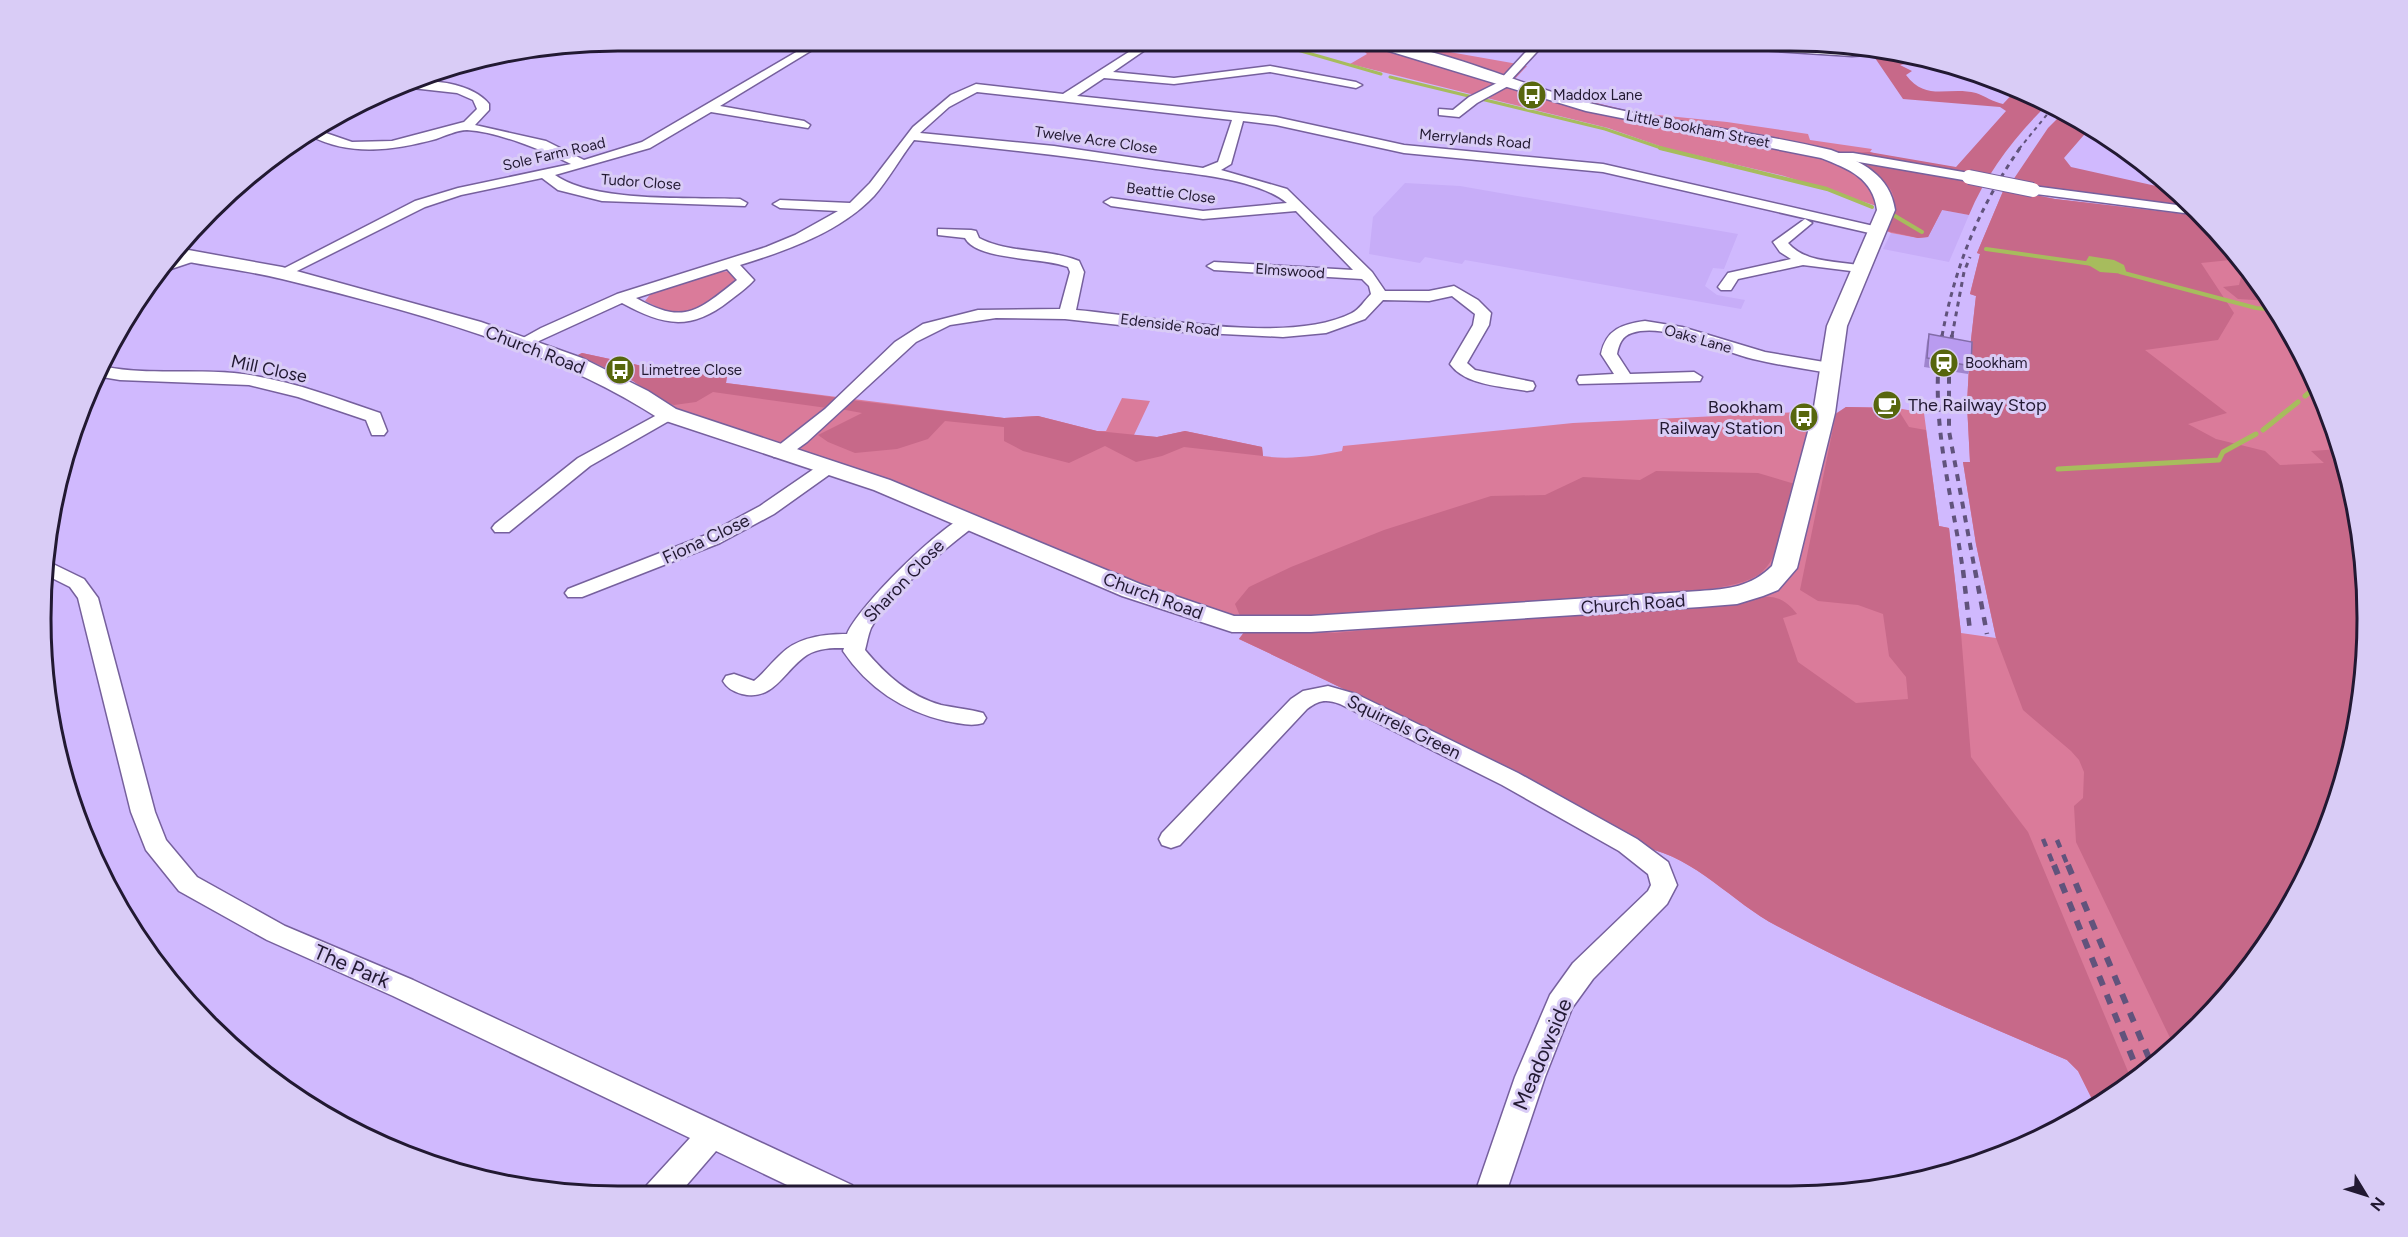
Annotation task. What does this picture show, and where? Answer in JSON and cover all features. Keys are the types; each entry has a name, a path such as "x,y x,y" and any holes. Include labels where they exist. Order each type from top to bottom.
{"street":[{"name":"Sole Farm Road","path":"282,273 420,204 458,192 583,165 646,145 805,51"},
{"path":"1067,97 1137,51"},
{"name":"Little Bookham Street","path":"1403,51 1591,108 1836,158 1869,176 1884,194"},
{"path":"1443,112 1455,114 1504,82 1533,51"},
{"path":"1101,74 1174,81 1270,69 1356,85"},
{"path":"321,136 334,142 378,145 430,137 468,125 483,110 480,100 464,92 421,87"},
{"name":"Merrylands Road","path":"522,343 622,297 780,246 854,207 884,176 912,135 962,94 976,88 1240,117 1293,125 1404,149 1603,168 1878,231"},
{"path":"710,108 804,125"},
{"path":"1211,171 1224,164 1236,123 1240,117"},
{"path":"468,125 474,129 542,144 583,165"},
{"name":"Twelve Acre Close","path":"912,135 1054,150 1196,172 1211,171"},
{"path":"1836,158 1853,157 2033,190 2184,210"},
{"path":"1211,171 1272,188 1299,206 1376,285 1379,295 1429,296 1454,291 1467,276"},
{"name":"Tudor Close","path":"545,174 562,187 602,197 740,203"},
{"name":"Church Road","path":"185,256 282,273 474,326 573,363 640,396 668,414 882,485 1131,590 1232,624 1311,624 1737,596 1769,584 1784,568 1824,413 1837,326 1886,210 1884,194"},
{"name":"Beattie Close","path":"1111,202 1203,215 1233,214 1299,206"},
{"path":"780,204 854,207"},
{"path":"1803,261 1785,249 1780,242 1805,223"},
{"path":"943,232 971,234 973,240 984,246 1053,257 1074,264 1077,272 1067,314"},
{"path":"1726,287 1733,276 1803,261 1862,270"},
{"path":"622,297 664,317 689,317 706,312 746,280 730,263"},
{"name":"Elmswood","path":"1214,266 1367,275"},
{"path":"1765,269 1772,275 1792,279"},
{"path":"1454,291 1473,303 1483,313 1481,325 1458,364 1469,374 1527,386"},
{"name":"Edenside Road","path":"780,453 797,442 909,339 928,328 973,316 1067,314 1214,332 1302,330 1355,320 1371,309 1379,295"},
{"name":"Oaks Lane","path":"1625,378 1609,354 1610,346 1613,338 1622,332 1641,326 1666,329 1758,356 1830,368"},
{"name":"Mill Close","path":"108,373 147,378 235,378 374,417 378,431"},
{"path":"1585,380 1694,377"},
{"path":"502,528 584,462 668,414"},
{"name":"Fiona Close","path":"575,593 713,539 766,510 827,468"},
{"name":"Sharon Close","path":"969,521 954,531 888,594 860,627 854,651 873,676 907,702 941,714 975,718"},
{"name":"The Park","path":"53,571 77,583 88,598 143,812 155,844 188,884 276,933 403,988 824,1186"},
{"path":"734,681 741,687 759,688 770,683 783,662 798,651 826,640 857,640"},
{"name":"Squirrels Green","path":"1171,839 1299,704 1308,696 1320,692 1348,699 1510,779 1628,845 1651,860 1664,877"},
{"name":"Meadowside","path":"1492,1186 1522,1098 1560,1003 1583,971 1658,897 1664,885 1664,877"},
{"path":"666,1186 712,1134"}],"shaded area":[{"path":"1360,51 1444,51 1527,66 1513,81 1514,83 1638,113 1727,122 1808,134 1810,140 1872,149 1870,152 1957,181 1928,237 1918,238 1891,233 1887,231 1895,212 1784,176 1665,148 1608,128 1350,64 1367,54"},
{"path":"1875,58 1907,64 1900,65 1912,71 1906,75 1921,88 1930,91 1966,91 2003,104 2011,96 2042,111 2003,155 1984,184 1969,215 1942,210 1928,237 1918,238 1887,231 1893,214 1892,192 1887,184 1861,164 1851,153 1869,152 1956,167 2006,111 2000,107 1903,99"},
{"path":"2057,119 2085,134 2064,158 2071,167 2157,186 2180,207 2011,183 2048,128"},
{"path":"1405,183 1460,186 1738,234 1724,269 1713,268 1705,286 1717,295 1745,300 1741,309 1465,260 1462,264 1425,257 1420,263 1369,254 1373,217"},
{"path":"2004,189 2055,199 2188,215 2240,273 2281,335 2298,368 2327,436 2338,472 2352,544 2357,618 2352,693 2338,765 2314,836 2281,902 2240,964 2216,993 2164,1045 2135,1069 2092,1098 2078,1071 2067,1060 1920,996 1812,944 1761,916 1681,861 1645,848 1444,739 1239,639 1245,631 1239,616 1221,614 1187,603 1035,543 924,493 666,406 633,381 578,355 582,353 689,376 705,373 727,376 726,383 1004,418 1038,416 1097,431 1106,431 1122,398 1150,401 1134,435 1157,437 1185,431 1262,447 1263,456 1283,458 1342,451 1343,446 1573,423 1801,412 1835,414 1846,407 1897,408 1924,413 1939,526 1949,528 1961,633 1996,638 1976,544 1963,462 1970,462 1967,404 1969,366 1978,367 1978,359 1969,357 1976,296 1970,294 1980,254 1977,253"},
{"path":"2004,189 2055,199 2188,215 2229,260 2201,263 2234,313 2218,340 2145,350 2227,413 2188,424 2216,439 2265,451 2280,465 2324,463 2311,451 2331,450 2338,472 2352,544 2357,618 2352,693 2338,765 2314,836 2281,902 2240,964 2191,1020 2171,1039 2076,842 2074,806 2083,798 2084,772 2079,760 2023,710 1996,638 1976,544 1963,462 1970,462 1967,404 1969,366 1978,367 1978,359 1969,357 1976,296 1970,294 1980,254 1977,253"},
{"path":"1942,210 1969,215 1949,262 1883,249 1891,233 1918,238"},
{"path":"2089,256 2114,260 2124,265 2127,274 2100,272 2085,263"},
{"path":"731,271 739,280 697,312 671,314 645,301 652,292 717,272"},
{"path":"2243,277 2259,300 2238,299 2223,287 2239,285"},
{"path":"582,353 689,376 705,373 727,376 726,383 839,398 827,408 713,392 696,402 674,405 662,401 633,381 578,355"},
{"path":"850,400 1004,418 1038,416 1097,431 1157,437 1185,431 1262,447 1263,456 1184,447 1162,456 1136,462 1105,446 1069,463 1023,451 1004,441 1004,427 945,421 928,439 897,449 855,453 828,442 818,435 862,413 840,409"},
{"path":"1846,407 1897,408 1909,427 1926,430 1939,526 1949,528 1961,633 1971,757 2028,832 2129,1073 2092,1098 2078,1071 2067,1060 1920,996 1812,944 1761,916 1681,861 1645,848 1444,739 1239,639 1245,631 1335,633 1493,618 1734,602 1769,597 1783,601 1797,614 1783,618 1798,662 1856,703 1908,699 1906,677 1889,656 1883,614 1858,605 1818,601 1800,590 1836,414"},
{"path":"1656,471 1758,473 1795,484 1784,530 1770,563 1751,579 1706,590 1284,617 1240,616 1235,604 1249,587 1291,567 1384,530 1491,496 1545,495 1583,477 1640,480"}],"building":[{"path":"1929,334 1972,342 1971,366 1927,358"}],"waterway":[{"path":"1301,51 1381,74"},
{"path":"1390,77 1605,129 1664,149"},
{"path":"1664,149 1827,189 1872,207"},
{"path":"1895,216 1922,232"},
{"path":"1986,249 2092,264"},
{"path":"2120,272 2265,309"},
{"path":"2305,396 2310,392"},
{"path":"2263,430 2298,402"},
{"path":"2058,469 2219,460 2223,452 2256,434"}],"railway":[{"path":"2019,149 2048,114"},
{"path":"1942,336 1954,285 1970,238 1992,192 2020,148"},
{"path":"1952,336 1964,272 1970,257"},
{"path":"1942,335 1938,365 1940,424 1963,571"},
{"path":"1952,335 1949,364 1949,431 1975,571"},
{"path":"1963,570 1970,631"},
{"path":"1975,570 1987,634"},
{"path":"2043,839 2054,866"},
{"path":"2057,840 2068,866"},
{"path":"2054,865 2136,1068"},
{"path":"2068,865 2149,1058"}],"place":[{"name":"Maddox Lane","path":"1532,95"},
{"name":"Bookham","path":"1944,363"},
{"name":"Limetree Close","path":"620,370"},
{"name":"The Railway Stop","path":"1887,405"},
{"name":"Bookham Railway Station","path":"1804,417"}]}
